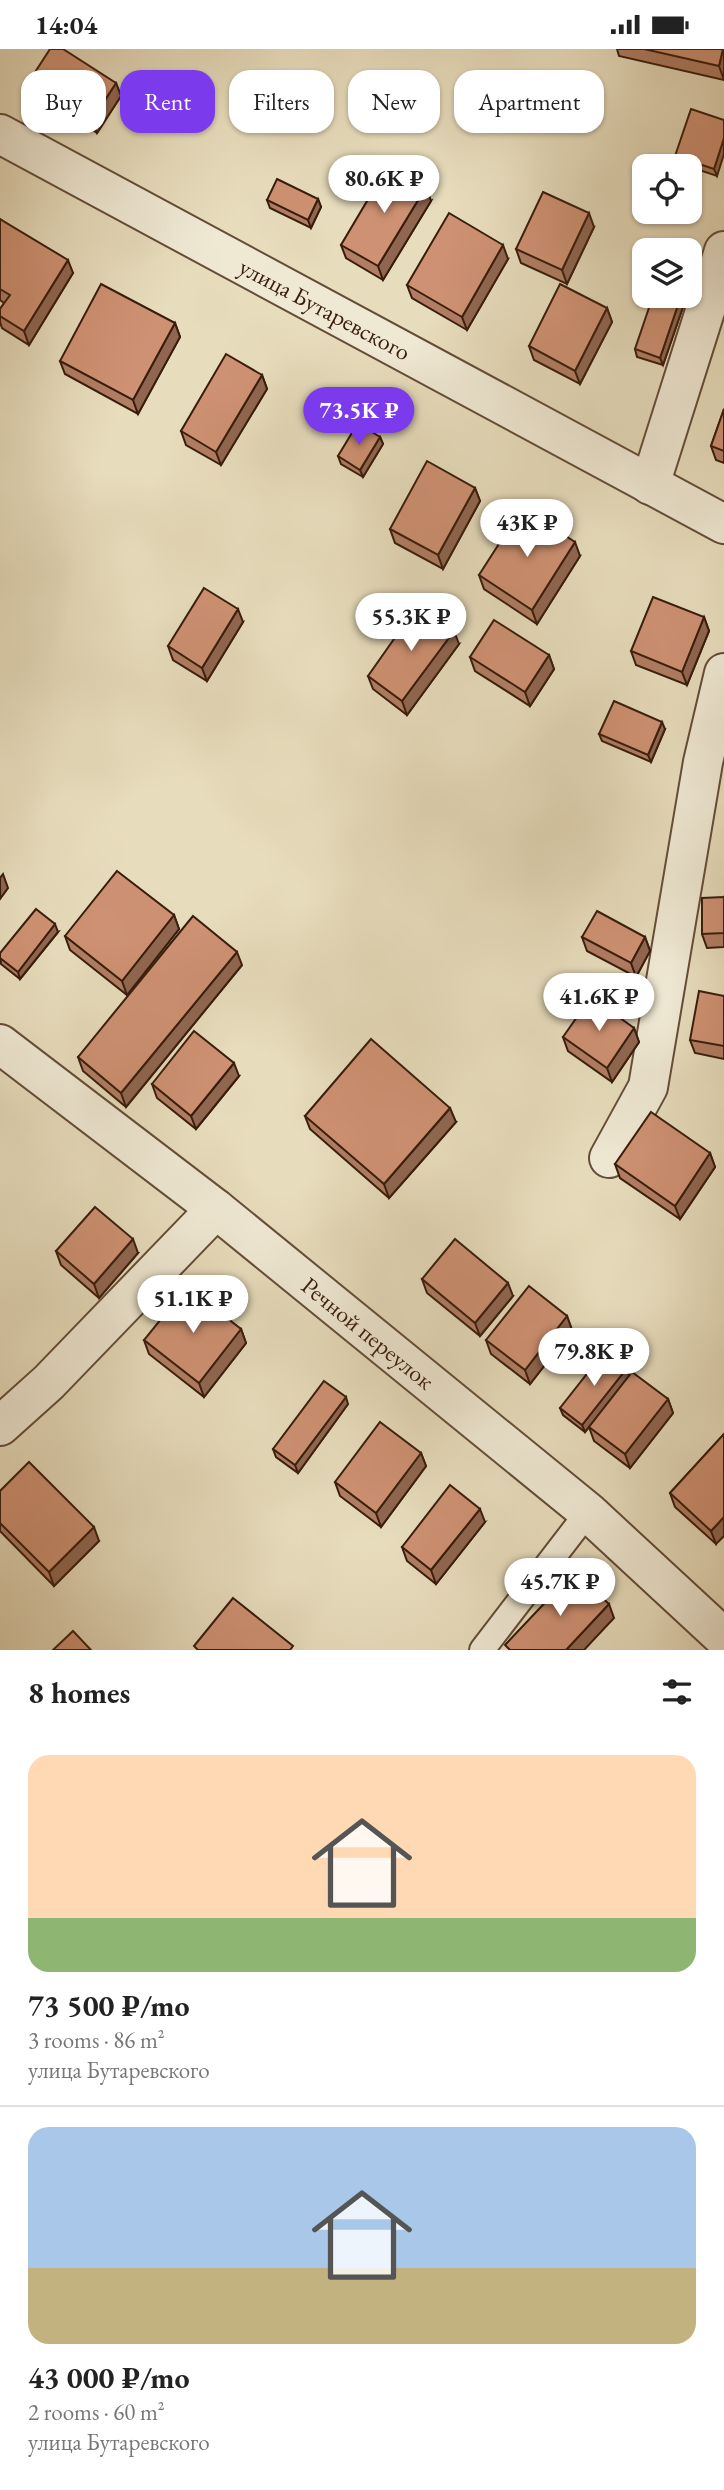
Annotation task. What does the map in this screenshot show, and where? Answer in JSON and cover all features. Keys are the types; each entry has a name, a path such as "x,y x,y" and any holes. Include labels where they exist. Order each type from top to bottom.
{"street":[{"name":"улица Бутаревского","path":"0,134 724,524"},
{"path":"650,485 724,251"},
{"path":"609,1158 648,1087 700,775 724,673"},
{"name":"Речной переулок","path":"0,1044 216,1209 589,1512 724,1638"},
{"path":"0,1426 49,1382 216,1209"}],"lane":[{"path":"482,1650 589,1512"}],"building":[{"path":"50,49 63,49 96,70 36,70"},
{"path":"644,49 723,49 719,66"},
{"path":"106,77 116,83 106,98"},
{"path":"691,109 724,120 724,138 714,169 702,165 702,154 676,154"},
{"path":"389,164 426,187 378,266 341,245"},
{"path":"277,179 318,199 308,220 267,200"},
{"path":"543,192 589,213 562,270 516,249"},
{"path":"449,213 503,245 462,317 407,285"},
{"path":"0,219 68,260 24,331 0,316 0,309 10,295 0,289"},
{"path":"101,284 175,323 133,400 60,361"},
{"path":"560,284 607,308 575,371 529,346"},
{"path":"649,308 677,308 660,358 635,349"},
{"path":"226,354 262,375 216,452 181,431"},
{"path":"724,409 724,451 711,446"},
{"path":"358,423 380,437 360,470 338,456"},
{"path":"427,461 475,488 438,555 390,529"},
{"path":"522,508 575,542 532,610 479,575"},
{"path":"204,588 238,609 202,668 168,646"},
{"path":"653,597 704,617 682,672 631,651"},
{"path":"418,605 454,631 402,701 368,676"},
{"path":"494,620 549,655 525,692 470,657"},
{"path":"614,701 662,722 648,755 599,734"},
{"path":"117,871 174,915 122,981 65,936"},
{"path":"724,897 724,933 702,934 702,898"},
{"path":"36,909 55,924 18,972 0,958 0,953"},
{"path":"597,911 645,937 631,963 582,937"},
{"path":"193,916 237,952 121,1093 78,1057"},
{"path":"699,991 724,996 724,1046 690,1040"},
{"path":"591,997 634,1028 607,1068 563,1037"},
{"path":"194,1031 234,1063 191,1116 152,1084"},
{"path":"371,1039 450,1108 384,1184 305,1116"},
{"path":"651,1112 710,1153 675,1206 615,1164"},
{"path":"95,1207 133,1239 94,1284 56,1251"},
{"path":"455,1239 508,1283 475,1323 422,1279"},
{"path":"529,1286 567,1316 525,1370 486,1340"},
{"path":"187,1287 241,1329 199,1383 144,1340"},
{"path":"605,1351 627,1368 582,1425 560,1408"},
{"path":"632,1372 668,1399 625,1454 589,1427"},
{"path":"324,1381 346,1397 295,1465 273,1449"},
{"path":"380,1422 421,1453 376,1513 335,1482"},
{"path":"724,1434 724,1517 711,1531 670,1493"},
{"path":"29,1462 94,1527 49,1572 0,1523 0,1491"},
{"path":"450,1485 480,1509 431,1570 402,1547"},
{"path":"574,1572 609,1604 566,1650 510,1650 505,1645"},
{"path":"233,1598 293,1646 290,1650 198,1650 194,1646"},
{"path":"73,1631 91,1650 53,1650"}]}
